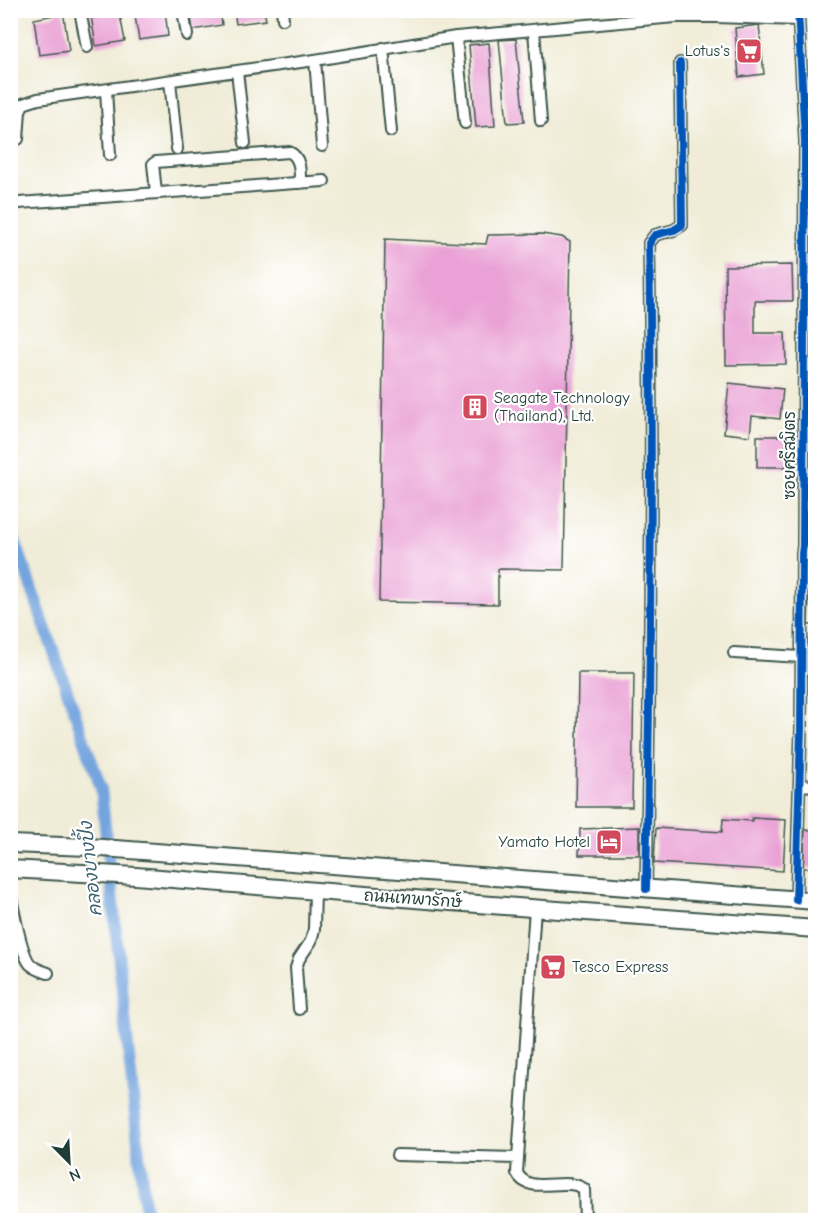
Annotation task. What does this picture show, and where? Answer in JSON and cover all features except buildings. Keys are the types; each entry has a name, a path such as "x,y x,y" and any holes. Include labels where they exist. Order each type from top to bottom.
{"main road":[{"name":"ถนนเทพารักษ์","path":"10,844 89,846 816,901"},
{"name":"ถนนเทพารักษ์","path":"10,868 816,929"},
{"path":"495,878 496,904"}],"street":[{"path":"80,10 87,48"},
{"path":"183,10 187,35"},
{"path":"18,140 20,111 23,104 38,99 315,60 456,37 675,17 798,15"},
{"name":"ซอยศรีสมิตร","path":"796,900 800,785 805,141 798,15"},
{"path":"534,30 540,121"},
{"path":"456,37 465,123"},
{"path":"383,48 391,131"},
{"path":"315,60 322,146"},
{"path":"646,889 652,371 649,243 654,235 674,230 682,225 680,63"},
{"path":"237,71 245,143"},
{"path":"170,81 177,149"},
{"path":"106,90 110,155"},
{"path":"156,192 153,164 156,162 290,152 298,160 300,183"},
{"path":"19,203 324,181"},
{"path":"734,653 801,657"},
{"path":"800,785 816,786"},
{"path":"298,1009 296,968 311,941 314,929 315,891"},
{"path":"10,893 27,958 31,965 48,973"},
{"path":"535,908 517,1173 520,1181 529,1185 577,1184 584,1189 585,1221"},
{"path":"397,1155 518,1158"}],"waterway":[{"name":"คลองบางปิ้ง","path":"10,526 101,788 146,1220"}],"cycle path":[{"path":"796,900 801,729 805,141 798,10"},
{"path":"646,889 651,404 649,243 655,235 674,230 682,225 680,63"}],"place":[{"name":"Lotus's","path":"749,51"},
{"name":"Seagate Technology (Thailand), Ltd.","path":"475,407"},
{"name":"Yamato Hotel","path":"609,842"},
{"name":"Tesco Express","path":"553,967"}]}
